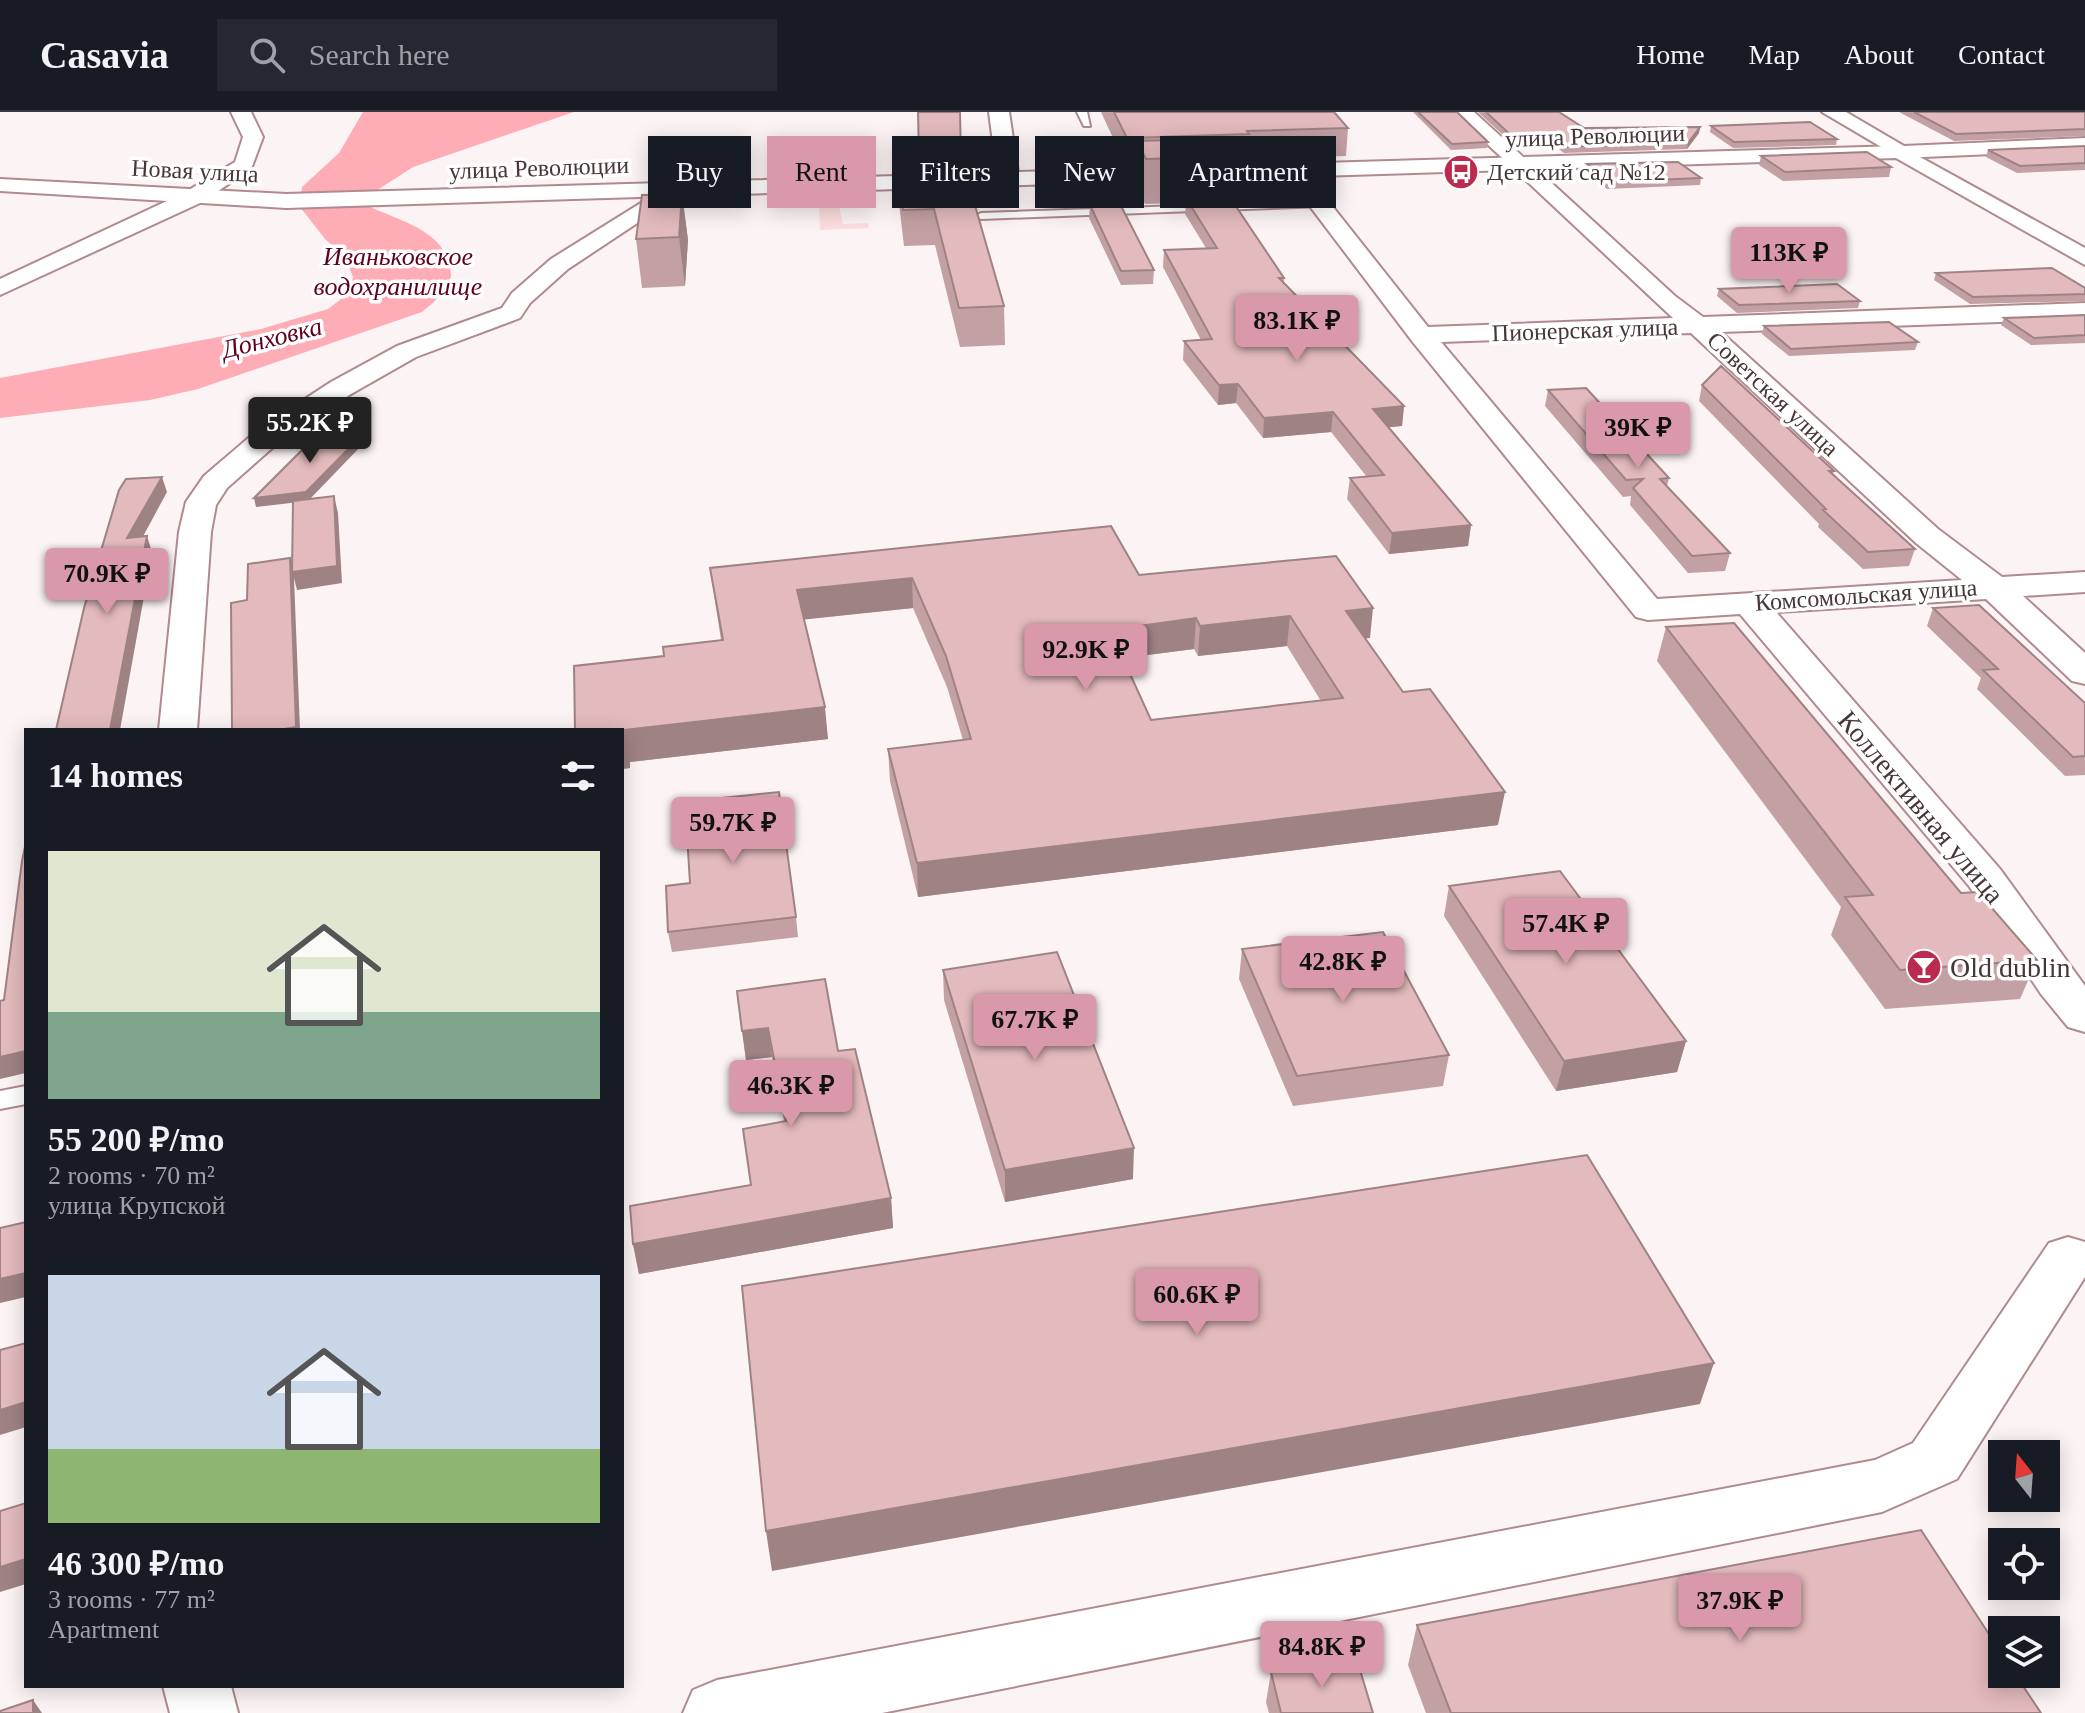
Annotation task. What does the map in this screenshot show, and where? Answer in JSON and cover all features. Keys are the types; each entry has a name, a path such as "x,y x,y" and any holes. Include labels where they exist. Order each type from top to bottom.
{"street":[{"path":"0,288 192,198 244,165 253,137 241,112"},
{"path":"999,112 1002,136"},
{"name":"Советская улица","path":"1463,112 1666,301 1699,326 1927,536 1993,587 2085,673"},
{"path":"1832,112 2085,258"},
{"name":"улица Революции","path":"1336,171 2085,144"},
{"name":"улица Революции","path":"1019,177 1101,171 1160,171"},
{"name":"улица Революции","path":"751,186 892,182"},
{"name":"Новая улица","path":"0,185 192,198 286,201 387,199"},
{"name":"улица Революции","path":"387,199 648,190"},
{"path":"178,728 195,532 202,500 226,471 306,412 378,367 429,341 511,313 517,301 556,269 648,206"},
{"path":"1323,208 1421,335"},
{"name":"Пионерская улица","path":"1421,335 2085,311"},
{"name":"Комсомольская улица","path":"1421,335 1648,610 2085,582"},
{"name":"Коллективная улица","path":"1749,603 1985,878 2057,983 2085,1016"},
{"path":"717,1713 1882,1485 1935,1461 2079,1258"},
{"path":"198,1688 204,1713"}],"lane":[{"path":"1082,112 1087,124"},
{"path":"981,216 1207,208"},
{"path":"0,1100 24,1095"}],"shaded area":[{"path":"819,208 839,208 843,224 868,223 869,228 820,230"}],"water":[{"name":"Иваньковское водохранилище","path":"363,112 574,112 413,167 365,198 366,205 433,238 449,261 451,277 435,301 422,312 198,389 150,400 0,418 0,378 261,329 328,309 349,293 353,277 345,257 325,239 300,207 302,187 339,153"}],"building":[{"path":"918,112 960,112 961,136 919,136"},
{"path":"1114,112 1334,112 1348,128 1247,131 1249,134 1126,136"},
{"path":"1418,112 1457,112 1488,142 1452,144"},
{"path":"1486,112 1559,112 1584,128 1700,127 1688,143 1565,147 1555,139 1522,137 1517,141"},
{"path":"1914,112 2085,112 2085,129 1956,134"},
{"path":"1810,122 1837,139 1734,142 1711,126"},
{"path":"1160,140 1160,159 1146,159 1144,141"},
{"path":"2085,146 2085,163 2020,166 1988,150"},
{"path":"1867,152 1891,167 1785,172 1761,156"},
{"path":"1678,162 1701,178 1609,182 1587,164"},
{"path":"642,195 648,195 648,208 681,208 679,237 636,239"},
{"path":"903,208 976,208 1004,306 959,308 934,209"},
{"path":"1091,208 1122,208 1154,270 1121,271"},
{"path":"1192,208 1237,208 1284,278 1279,278 1404,406 1373,409 1471,525 1392,533 1350,478 1384,475 1333,412 1264,418 1238,384 1219,385 1184,341 1212,339 1164,250 1217,248"},
{"path":"2052,268 2085,288 2085,294 1973,297 1936,273"},
{"path":"1837,284 1860,301 1739,305 1719,289"},
{"path":"2085,315 2085,335 2034,338 2004,318"},
{"path":"1889,322 1918,342 1791,349 1764,326"},
{"path":"1721,366 1915,549 1868,552 1823,510 1826,509 1702,385"},
{"path":"1586,388 1669,478 1660,479 1730,553 1692,556 1633,488 1643,479 1626,480 1548,390"},
{"path":"319,433 362,435 306,492 254,498"},
{"path":"162,477 127,538 147,536 110,728 56,728 84,608 119,490 126,479"},
{"path":"334,496 337,566 292,572 293,501"},
{"path":"1111,526 1139,575 1336,556 1373,608 1346,611 1403,692 1430,689 1505,792 917,863 888,749 971,739 946,656 912,578 797,590 825,707 625,730 625,737 624,728 575,728 574,666 664,656 663,647 723,640 710,568","holes":["1290,616 1343,698 1151,720 1110,630 1196,618 1200,626"]},
{"path":"290,558 296,727 232,728 231,603 247,600 248,564"},
{"path":"1979,605 2085,703 2085,756 2073,757 1983,670 1998,669 1933,608"},
{"path":"1734,623 1961,893 1978,892 2037,960 1900,970 1845,897 1873,895 1666,627"},
{"path":"779,792 796,917 668,932 666,886 690,883 685,802"},
{"path":"24,852 24,1051 0,1057 0,1001 4,1000"},
{"path":"1560,871 1686,1041 1564,1061 1449,886"},
{"path":"1383,932 1449,1055 1297,1076 1242,949"},
{"path":"1057,952 1134,1148 1005,1170 943,970"},
{"path":"825,979 838,1051 855,1049 891,1198 633,1244 630,1206 751,1185 743,1129 786,1121 768,1028 742,1031 737,991"},
{"path":"1587,1155 1714,1363 766,1531 742,1286"},
{"path":"24,1222 24,1273 0,1279 0,1228"},
{"path":"24,1344 24,1403 0,1410 0,1350"},
{"path":"24,1504 24,1560 0,1567 0,1511"},
{"path":"1921,1530 1988,1633 1988,1688 2024,1688 2041,1713 1451,1713 1417,1625"},
{"path":"1357,1660 1373,1713 1281,1713 1271,1672"},
{"path":"33,1700 33,1713 0,1713 0,1711"}],"place":[{"name":"Детский сад №12","path":"1461,172"},
{"name":"Old dublin","path":"1924,967"}],"water label":[{"name":"Донховка","path":"272,338"}]}
